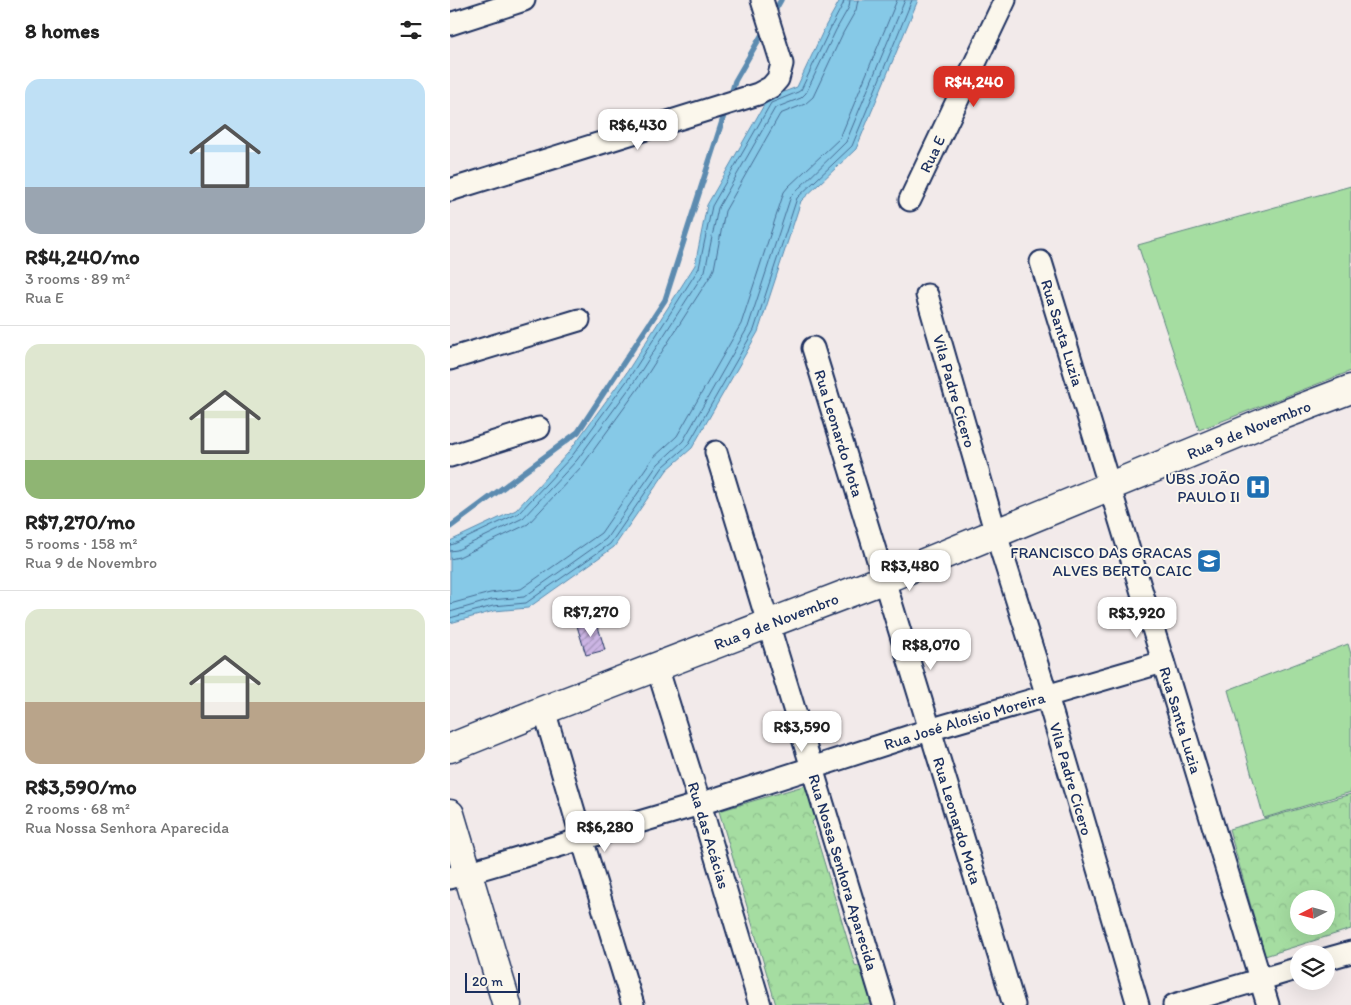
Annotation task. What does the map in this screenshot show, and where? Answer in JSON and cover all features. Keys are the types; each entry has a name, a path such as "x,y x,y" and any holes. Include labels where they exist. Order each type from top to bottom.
{"street":[{"path":"450,24 524,0"},
{"path":"450,190 758,94 771,87 778,79 782,64 762,0"},
{"name":"Rua E","path":"910,200 1005,0"},
{"name":"Rua Santa Luzia","path":"1041,262 1268,1005"},
{"name":"Vila Padre Cícero","path":"927,295 996,534 1047,696 1138,1005"},
{"path":"450,359 579,320"},
{"name":"Rua Leonardo Mota","path":"813,348 1014,1005"},
{"name":"Rua 9 de Novembro","path":"450,748 885,579 1275,418 1351,389"},
{"path":"450,456 539,428"},
{"name":"Rua Nossa Senhora Aparecida","path":"716,452 884,1005"},
{"name":"Rua José Aloísio Moreira","path":"458,875 700,804 929,730 1163,662"},
{"name":"Rua das Acácias","path":"657,667 760,1005"},
{"path":"544,710 633,1005"},
{"path":"450,814 458,875 507,1005"},
{"path":"1335,956 1351,952"},
{"path":"1174,1005 1290,971"}],"green space":[{"path":"1351,186 1351,371 1199,430 1138,245"},
{"path":"1348,644 1351,654 1351,792 1264,818 1228,690"},
{"path":"810,784 819,814 812,822 855,965 868,969 879,1005 776,1005 719,811"},
{"path":"1351,794 1351,929 1335,934 1335,890 1290,890 1290,935 1332,935 1300,945 1290,945 1290,948 1265,956 1229,829"}],"water":[{"path":"840,0 918,0 856,149 801,201 758,332 692,448 667,470 614,547 528,608 494,611 450,623 450,541 516,510 568,453 625,375 695,265 707,205 768,98 797,87"}],"building":[{"path":"596,620 605,650 586,655 577,626"}],"waterway":[{"path":"773,14 781,0"},
{"path":"730,98 735,81 765,29"},
{"path":"450,527 578,432 665,300 726,109"}],"place":[{"name":"UBS JOÃO PAULO II","path":"1258,487"},
{"name":"FRANCISCO DAS GRACAS ALVES BERTO CAIC","path":"1209,561"}]}
